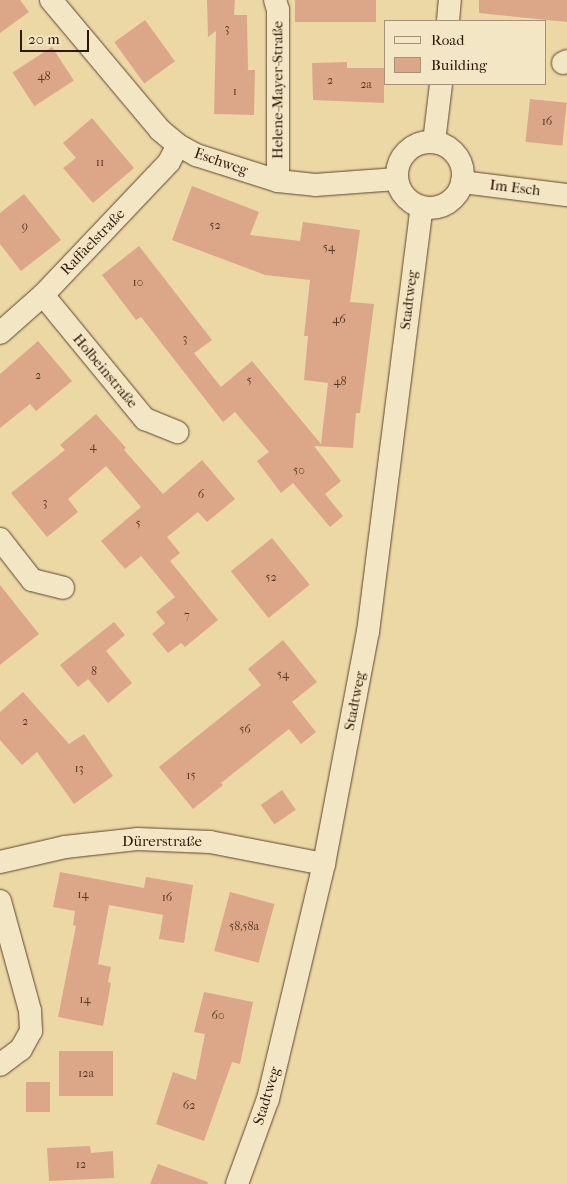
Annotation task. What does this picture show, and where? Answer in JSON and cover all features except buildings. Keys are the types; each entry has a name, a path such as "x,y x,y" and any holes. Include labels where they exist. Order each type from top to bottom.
{"street":[{"name":"Eschweg","path":"51,0 160,130 178,145 196,155 278,181 315,185 397,179"},
{"name":"Helene-Mayer-Straße","path":"275,0 278,10 278,181"},
{"path":"448,20 450,0"},
{"path":"434,142 441,85"},
{"path":"424,142 434,142 445,146 456,156 463,171 462,182 452,200 438,207 422,207 413,204 405,197 397,179 397,169 406,152 424,142"},
{"name":"Raffaelstraße","path":"0,333 43,295 169,162 178,145"},
{"name":"Im Esch","path":"462,182 567,195"},
{"name":"Stadtweg","path":"236,1184 268,1099 324,864 368,632 422,207"},
{"name":"Holbeinstraße","path":"43,295 145,419 178,432"},
{"path":"0,539 32,580 63,588"},
{"name":"Dürerstraße","path":"0,862 65,847 137,839 210,842 324,864"},
{"path":"0,901 30,1010 31,1030 21,1049 0,1065"}]}
